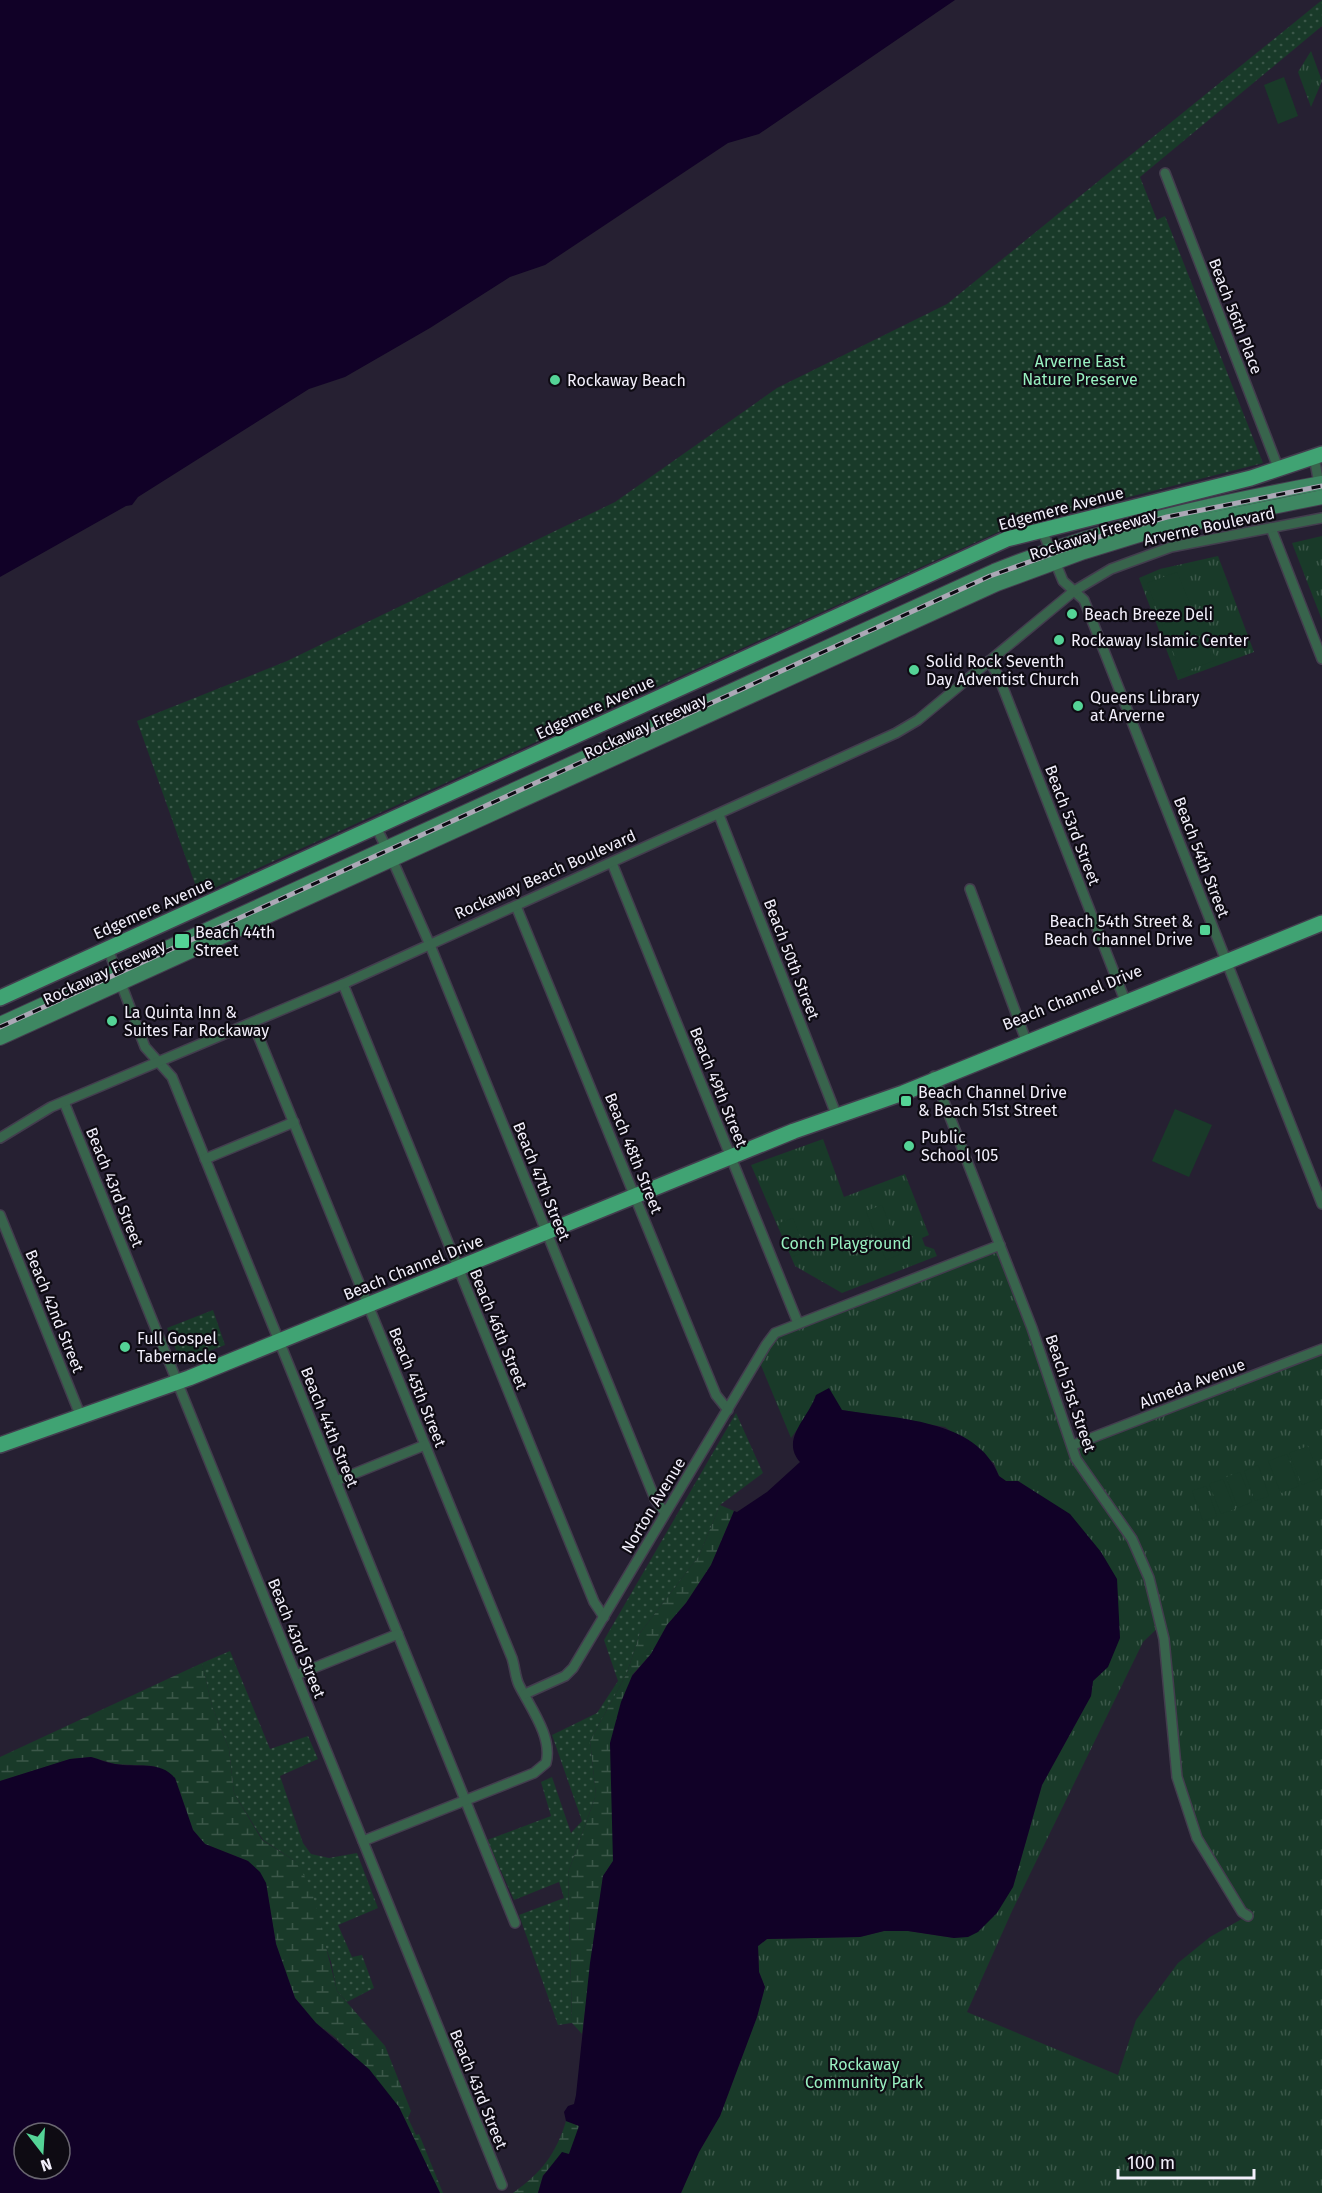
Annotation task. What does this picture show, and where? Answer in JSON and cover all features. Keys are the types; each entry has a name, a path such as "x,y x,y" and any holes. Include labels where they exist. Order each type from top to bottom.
{"main road":[{"path":"1279,470 1318,456"},
{"name":"Edgemere Avenue","path":"0,998 1007,539 1279,470"},
{"name":"Beach Channel Drive","path":"0,1445 178,1383 731,1156 836,1114 885,1100 934,1076 1226,957 1322,912"},
{"name":"Beach Channel Drive","path":"1226,957 1322,923"}],"street":[{"name":"Beach 56th Place","path":"1165,173 1279,470"},
{"path":"1318,456 1321,490"},
{"name":"Rockaway Freeway","path":"0,1038 119,977 948,591 1162,516 1321,490"},
{"name":"Arverne Boulevard","path":"1074,591 1111,569 1148,554 1322,518"},
{"path":"1271,528 1322,659"},
{"name":"Beach 54th Street","path":"1042,530 1063,581 1084,600 1322,1204"},
{"name":"Rockaway Beach Boulevard","path":"0,1138 64,1102 343,984 719,815 901,730 1074,591"},
{"name":"Beach 53rd Street","path":"989,661 996,669 1124,999"},
{"name":"Beach 50th Street","path":"719,815 836,1114"},
{"name":"Beach 47th Street","path":"376,827 430,945 656,1499 665,1513"},
{"name":"Beach 49th Street","path":"612,863 798,1323"},
{"path":"970,889 1026,1039"},
{"name":"Beach 48th Street","path":"516,906 716,1395 728,1410"},
{"name":"Beach 44th Street","path":"108,949 145,1047 172,1077 515,1923"},
{"name":"Rockaway Freeway","path":"0,1024 119,977"},
{"name":"Beach 46th Street","path":"343,984 594,1602 604,1617"},
{"name":"Beach 45th Street","path":"253,1023 512,1658 518,1683 525,1694 548,1749 546,1763 534,1773 466,1800"},
{"name":"Beach 51st Street","path":"934,1076 1000,1245 1078,1463 1126,1530 1144,1564 1164,1639 1177,1777 1197,1838 1242,1912 1248,1916"},
{"name":"Beach 43rd Street","path":"64,1102 502,2186"},
{"path":"205,1159 294,1122"},
{"name":"Beach 42nd Street","path":"0,1215 81,1417"},
{"name":"Norton Avenue","path":"525,1694 568,1675 769,1340 779,1331 798,1323 1000,1245"},
{"name":"Almeda Avenue","path":"1073,1445 1322,1349"},
{"path":"336,1481 425,1445"},
{"path":"296,1675 398,1634"},
{"path":"363,1841 466,1800"}],"green space":[{"name":"Arverne East Nature Preserve","path":"1322,0 1322,26 1140,177 1157,220 1165,216 1263,463 1007,528 199,895 137,721 287,661 615,502 777,388 947,304"},
{"path":"1311,51 1322,81 1311,107 1298,72"},
{"path":"1284,77 1298,116 1278,124 1264,85"},
{"path":"1322,536 1322,620 1292,543"},
{"path":"1218,556 1254,652 1178,680 1139,578 1160,569"},
{"path":"1177,572 1193,611 1162,623 1147,583"},
{"path":"1193,613 1200,632 1170,644 1162,625"},
{"path":"1207,636 1216,660 1181,673 1172,649"},
{"path":"1175,1109 1212,1125 1189,1177 1152,1161"},
{"name":"Conch Playground","path":"823,1139 844,1197 905,1174 929,1235 922,1238 925,1246 934,1249 937,1256 842,1293 795,1266 751,1165"},
{"path":"882,1205 891,1228 875,1234 866,1211"},
{"path":"793,1218 806,1252 792,1257 779,1223"},
{"path":"892,1232 901,1254 886,1260 877,1238"},
{"name":"Rockaway Community Park","path":"1000,1245 1073,1445 1322,1349 1322,2193 681,2193 699,2152 720,2116 757,2017 765,1987 759,1972 758,1946 767,1939 860,1937 884,1931 908,1931 954,1938 1013,1887 1042,1785 1091,1696 1093,1681 1108,1666 1040,1497 1018,1481 1006,1481 999,1476 994,1463 945,1427 842,1410 816,1395 811,1410 791,1438 758,1358 769,1340","holes":["1161,1625 1177,1777 1197,1838 1247,1916 1210,1937 1178,1963 1136,2020 1118,2075 967,2012 1012,1911 1143,1642"]},
{"path":"213,1310 225,1345 181,1362 167,1328"},
{"path":"736,1413 763,1473 720,1505 699,1556 640,1633 627,1673 590,1741 596,1795 568,1873 572,2023 558,2025 519,1915 564,1898 559,1882 514,1900 487,1840 551,1816 541,1782 552,1777 571,1833 582,1821 552,1735 597,1713 618,1681 604,1640"},
{"path":"1308,1446 1320,1478 1302,1485 1289,1453"},
{"path":"1287,1454 1299,1486 1281,1493 1268,1461"},
{"path":"1258,1465 1269,1496 1255,1501 1244,1471"},
{"path":"1240,1472 1252,1502 1238,1508 1226,1477"},
{"path":"1223,1479 1235,1509 1221,1514 1209,1484"},
{"path":"1206,1486 1217,1516 1203,1521 1192,1491"},
{"path":"720,1505 734,1511 711,1565 686,1603 667,1625 651,1654 632,1675 613,1861 603,1876 582,2034 572,2023 568,1873 596,1795 590,1741 627,1673 640,1633 699,1556"},
{"path":"230,1651 270,1749 308,1736 318,1759 280,1776 303,1843 311,1854 329,1858 357,1853 378,1908 338,1925 352,1957 362,1955 374,1988 347,2002 337,1991 331,1962 295,1861 263,1840 234,1793 229,1749 212,1706 202,1663"},
{"path":"202,1663 212,1706 229,1749 234,1793 262,1840 295,1861 311,1887 337,1991 385,2046 411,2111 408,2118 416,2135 419,2134 443,2193 440,2193 399,2107 336,2038 316,2023 295,1998 276,1944 266,1883 248,1861 205,1844 193,1830 175,1778 154,1766 115,1764 91,1757 70,1759 0,1781 0,1757"},
{"path":"566,2121 580,2126 569,2154 543,2175 538,2193 513,2193 547,2162 558,2143"}],"shaded area":[{"path":"0,0 955,0 759,134 728,143 545,265 510,277 430,328 345,377 309,389 138,497 132,505 126,506 0,577"},
{"path":"829,1388 842,1410 909,1420 953,1432 972,1442 988,1457 999,1476 1006,1481 1018,1481 1070,1514 1101,1552 1117,1579 1120,1638 1108,1667 1093,1681 1091,1696 1042,1785 1013,1887 997,1913 978,1932 968,1937 954,1938 908,1931 884,1931 860,1937 767,1939 758,1946 759,1972 765,1987 757,2017 720,2116 699,2152 681,2193 538,2193 543,2176 562,2152 569,2154 579,2126 566,2121 564,2112 568,2106 574,2104 576,2095 590,1963 603,1876 613,1861 610,1743 621,1702 632,1676 651,1654 667,1625 686,1603 711,1565 734,1511 737,1512 767,1492 800,1462 795,1454 794,1437 816,1395"},
{"path":"91,1757 109,1763 155,1767 169,1772 175,1778 193,1830 205,1844 248,1861 260,1872 266,1883 276,1944 295,1998 316,2023 369,2069 399,2107 440,2193 0,2193 0,1781 70,1759"}],"railway":[{"path":"0,1027 990,576 1113,532 1167,517 1322,486"}],"place":[{"name":"Rockaway Beach","path":"555,380"},
{"name":"Beach Breeze Deli","path":"1072,614"},
{"name":"Rockaway Islamic Center","path":"1059,640"},
{"name":"Solid Rock Seventh Day Adventist Church","path":"914,670"},
{"name":"Queens Library at Arverne","path":"1078,706"},
{"name":"Beach 54th Street & Beach Channel Drive","path":"1205,930"},
{"name":"Beach 44th Street","path":"182,941"},
{"name":"La Quinta Inn & Suites Far Rockaway","path":"112,1021"},
{"name":"Beach Channel Drive & Beach 51st Street","path":"906,1101"},
{"name":"Public School 105","path":"909,1146"},
{"name":"Full Gospel Tabernacle","path":"125,1347"}]}
